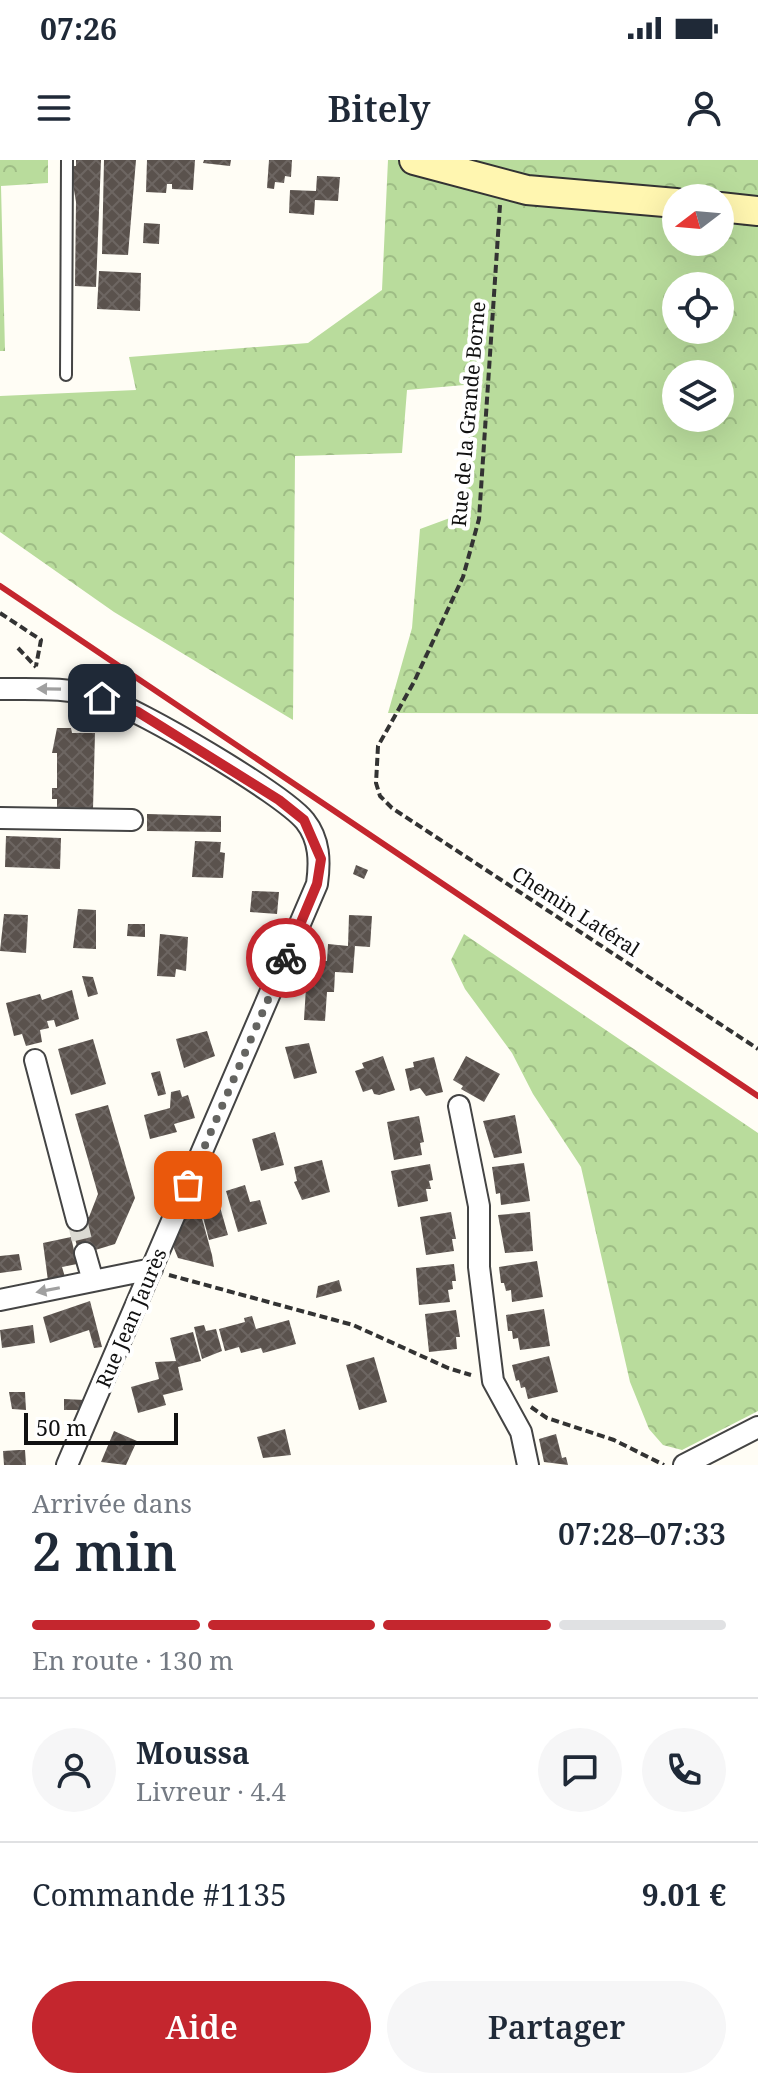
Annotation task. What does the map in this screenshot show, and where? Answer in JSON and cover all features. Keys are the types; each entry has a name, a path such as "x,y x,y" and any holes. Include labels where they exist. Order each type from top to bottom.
{"main road":[{"path":"414,160 527,190 662,202"},
{"path":"734,208 758,211"}],"street":[{"name":"Rue Jean Jaurès","path":"0,689 61,689 102,698 138,712 279,800 304,820 321,859 317,884 67,1465"},
{"path":"0,818 132,820"},
{"path":"35,1060 77,1220"},
{"path":"459,1106 479,1206 479,1267 493,1381 521,1432 528,1465"},
{"path":"85,1253 93,1281"},
{"path":"0,1300 152,1269"},
{"path":"684,1465 758,1427"}],"lane":[{"path":"66,375 67,160"}],"path":[{"name":"Rue de la Grande Borne","path":"380,796 374,765 378,746 414,682 463,577 479,519 500,203"},
{"path":"0,613 41,640 36,666"},
{"name":"Chemin Latéral","path":"380,796 392,808 758,1049"},
{"path":"152,1269 353,1325 448,1368 493,1381"},
{"path":"526,1403 547,1418 614,1440 664,1465"}],"green space":[{"path":"0,160 48,160 48,183 1,186 5,351 0,351"},
{"path":"388,160 758,160 758,714 388,713 412,628 420,529 458,515 476,384 407,390 402,453 295,456 293,720 114,612 0,532 0,396 136,390 129,357 308,343 382,290"},
{"path":"464,934 758,1133 758,1411 682,1450 663,1445 649,1429 630,1382 581,1167 533,1094 512,1053 465,989 451,960"}],"building":[{"path":"76,160 101,160 96,287 75,286 76,202 70,166 76,166"},
{"path":"104,160 136,160 128,255 102,254"},
{"path":"147,160 195,160 193,190 172,189 172,184 167,184 166,193 146,192"},
{"path":"204,160 231,160 230,166 203,163"},
{"path":"269,160 292,160 291,177 285,176 284,183 275,182 274,189 267,188"},
{"path":"317,176 340,177 338,201 315,200 314,215 289,213 290,190 316,191"},
{"path":"144,223 160,224 159,244 143,243"},
{"path":"99,271 141,273 140,311 97,309"},
{"path":"57,728 71,728 72,733 95,733 93,809 70,807 70,813 57,812 57,799 52,799 52,788 57,788 57,753 52,753"},
{"path":"147,814 221,816 221,832 147,831"},
{"path":"6,836 61,838 60,869 5,867"},
{"path":"195,841 221,842 220,852 225,853 223,878 192,877"},
{"path":"356,865 368,870 364,879 353,874"},
{"path":"252,891 279,892 277,914 250,912"},
{"path":"78,909 96,910 96,949 73,948"},
{"path":"4,914 28,915 26,953 0,951"},
{"path":"349,915 372,916 370,947 355,946 353,973 335,972 334,992 327,992 325,1021 304,1020 307,971 313,971 314,960 327,961 328,944 348,946"},
{"path":"128,924 145,924 145,937 127,936"},
{"path":"160,934 188,937 186,971 176,969 175,977 157,976"},
{"path":"82,976 93,977 98,994 88,997"},
{"path":"72,990 79,1019 56,1027 54,1020 47,1021 49,1028 40,1030 42,1042 26,1046 22,1034 14,1036 6,1003 40,994 42,1000"},
{"path":"207,1031 215,1056 184,1068 176,1039"},
{"path":"93,1039 106,1084 71,1095 58,1049"},
{"path":"309,1043 317,1073 294,1079 285,1047"},
{"path":"383,1056 395,1090 379,1095 374,1094 372,1089 363,1092 355,1071 364,1068 362,1063"},
{"path":"466,1056 500,1074 484,1102 461,1089 463,1086 453,1080"},
{"path":"434,1057 443,1092 426,1096 420,1088 410,1091 405,1069 414,1067 413,1062"},
{"path":"160,1071 166,1094 158,1096 151,1073"},
{"path":"180,1090 182,1097 188,1095 195,1118 174,1124 177,1132 150,1139 144,1115 170,1108 171,1092"},
{"path":"108,1105 135,1198 115,1244 79,1255 71,1222 89,1217 98,1194 75,1114"},
{"path":"515,1115 522,1153 494,1158 483,1121"},
{"path":"419,1116 424,1142 420,1143 422,1155 394,1160 387,1122"},
{"path":"275,1132 284,1165 261,1171 252,1139"},
{"path":"322,1160 330,1192 302,1200 294,1182 297,1181 294,1167"},
{"path":"524,1163 530,1201 501,1205 492,1167"},
{"path":"430,1164 433,1180 429,1181 431,1189 426,1189 428,1201 398,1207 391,1171"},
{"path":"245,1185 250,1202 260,1200 267,1224 238,1232 226,1191"},
{"path":"216,1193 228,1235 209,1240 198,1198"},
{"path":"200,1211 214,1267 178,1258 173,1246 187,1214"},
{"path":"451,1212 456,1239 452,1239 454,1251 426,1255 420,1217"},
{"path":"530,1212 533,1251 505,1253 498,1215"},
{"path":"71,1237 77,1264 62,1267 65,1277 48,1281 43,1243"},
{"path":"19,1254 22,1270 0,1273 0,1256"},
{"path":"537,1261 543,1297 512,1302 511,1290 506,1291 504,1283 501,1283 499,1267"},
{"path":"454,1264 456,1281 452,1281 453,1289 448,1290 450,1302 419,1305 416,1268"},
{"path":"339,1280 342,1291 316,1298 318,1286"},
{"path":"90,1301 102,1347 94,1348 89,1330 50,1343 43,1317"},
{"path":"544,1309 550,1346 520,1350 518,1338 513,1339 512,1331 508,1331 506,1315"},
{"path":"456,1310 460,1337 456,1337 457,1349 429,1352 425,1314"},
{"path":"252,1316 256,1329 289,1320 296,1344 263,1353 261,1348 241,1353 239,1347 225,1351 219,1329 245,1322 244,1318"},
{"path":"33,1325 35,1343 2,1348 0,1330"},
{"path":"204,1325 206,1331 216,1329 222,1351 202,1359 194,1327"},
{"path":"193,1332 201,1361 178,1367 183,1390 163,1395 166,1405 138,1413 131,1387 159,1379 155,1362 176,1361 170,1338"},
{"path":"549,1356 558,1392 528,1399 525,1387 521,1388 519,1380 516,1381 512,1365"},
{"path":"374,1357 387,1402 359,1410 346,1365"},
{"path":"9,1392 25,1392 26,1410 12,1409"},
{"path":"64,1399 85,1400 81,1410 64,1410"},
{"path":"285,1429 291,1455 263,1458 257,1437"},
{"path":"114,1431 137,1441 126,1465 101,1462"},
{"path":"556,1434 562,1458 566,1457 568,1465 544,1462 539,1439"},
{"path":"25,1450 26,1465 4,1465 3,1451"}],"tunnel":[{"path":"77,1220 85,1253"}],"railway":[{"path":"0,586 758,1096"}],"way so far":[{"path":"188,1185 286,958"}],"route":[{"path":"102,698 138,712 279,800 304,820 321,859 317,884 286,958"}]}
